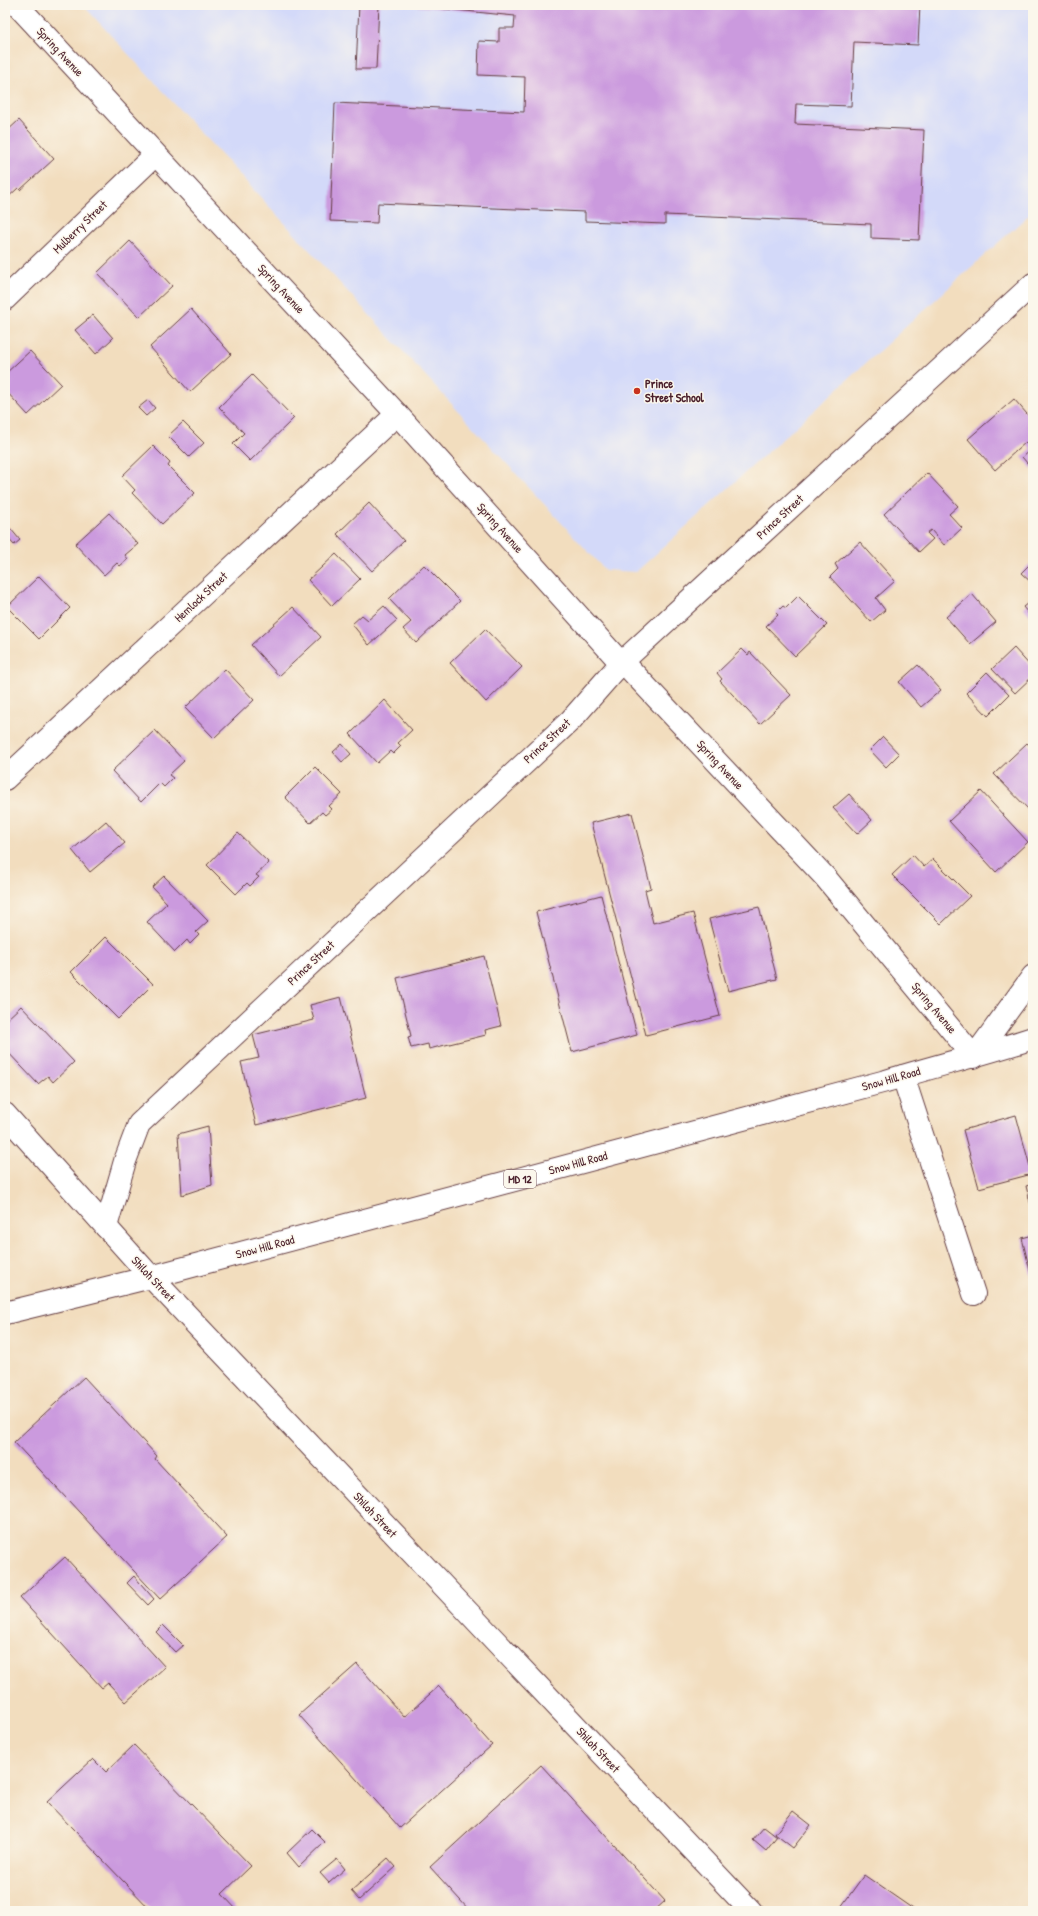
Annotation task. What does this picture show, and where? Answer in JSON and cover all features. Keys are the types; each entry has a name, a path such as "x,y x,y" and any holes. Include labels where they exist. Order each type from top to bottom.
{"street":[{"name":"Spring Avenue","path":"17,5 397,414 621,662 624,663 825,877 974,1057"},
{"name":"Mulberry Street","path":"5,299 155,155"},
{"name":"Prince Street","path":"106,1227 125,1160 139,1124 571,720 621,662 1033,284"},
{"name":"Hemlock Street","path":"5,779 397,414"},
{"path":"974,1057 1033,976"},
{"name":"Snow Hill Road","path":"5,1313 151,1277 903,1076 974,1057 1033,1038"},
{"path":"903,1076 974,1294"},
{"name":"Shiloh Street","path":"5,1114 151,1277 751,1911"}],"shaded area":[{"name":"Prince Street School","path":"83,5 1033,5 1033,211 636,572 605,570"}],"building":[{"path":"359,5 379,5 376,69 356,69"},
{"path":"406,5 920,5 918,45 854,42 851,106 796,104 795,124 924,130 919,240 871,238 871,224 665,215 665,224 585,221 585,212 378,203 377,223 330,221 335,103 524,112 525,77 478,75 479,41 499,42 499,28 514,28 515,16"},
{"path":"19,120 54,159 20,190 18,188 5,200 5,133"},
{"path":"130,241 172,286 139,317 97,273"},
{"path":"191,309 231,354 190,392 150,347"},
{"path":"93,315 113,338 96,354 75,330"},
{"path":"30,351 61,384 28,415 5,390 5,374"},
{"path":"252,375 294,418 250,461 233,444 244,433 219,407"},
{"path":"1014,399 1033,421 1033,470 1022,457 1031,449 1026,442 995,470 968,439"},
{"path":"148,400 155,408 146,416 138,408"},
{"path":"183,422 204,443 189,457 168,436"},
{"path":"153,446 170,463 168,466 195,493 162,524 132,493 135,490 122,476"},
{"path":"927,473 958,506 949,514 962,528 944,545 931,530 927,533 933,539 919,552 884,514"},
{"path":"369,503 404,541 372,571 337,534"},
{"path":"109,513 138,544 125,555 128,559 120,566 117,563 104,575 75,544"},
{"path":"10,528 20,540 14,545 5,535 5,532"},
{"path":"860,542 895,581 876,598 885,610 871,622 830,577 838,569 835,564"},
{"path":"336,554 360,579 332,606 308,580"},
{"path":"1032,562 1033,563 1033,584 1021,573"},
{"path":"424,565 460,601 416,643 403,629 411,622 389,599"},
{"path":"39,576 70,608 39,639 7,607"},
{"path":"972,594 996,622 970,644 946,617"},
{"path":"798,596 827,625 795,656 766,626 778,615 776,613 783,606 786,608"},
{"path":"1033,599 1033,619 1023,607"},
{"path":"384,606 397,620 369,645 352,624 362,615 368,620"},
{"path":"293,607 321,637 279,676 251,645"},
{"path":"485,629 522,667 486,702 450,663"},
{"path":"1014,648 1033,669 1033,676 1015,693 992,669"},
{"path":"742,649 748,655 750,652 791,695 760,724 720,681 722,679 717,673"},
{"path":"918,665 941,690 921,707 899,682"},
{"path":"225,669 254,700 214,738 185,708"},
{"path":"987,672 1009,695 988,716 966,693"},
{"path":"385,700 412,730 398,743 401,746 393,754 390,751 377,763 350,734"},
{"path":"155,730 184,761 169,775 173,778 164,787 160,783 141,802 112,771"},
{"path":"883,737 899,754 886,767 870,750"},
{"path":"1027,743 1033,749 1033,814 994,774"},
{"path":"342,744 351,754 342,762 333,752"},
{"path":"315,767 342,794 329,806 332,809 325,815 322,812 310,823 285,797"},
{"path":"981,791 1028,842 996,872 949,821"},
{"path":"849,794 872,820 857,834 833,808"},
{"path":"632,813 651,888 645,890 653,923 693,913 720,1016 646,1035 591,823"},
{"path":"106,821 125,843 90,872 72,850"},
{"path":"238,833 269,863 256,875 259,877 250,886 247,883 236,894 207,865"},
{"path":"913,855 924,867 933,859 970,896 941,924 892,875"},
{"path":"164,876 208,921 196,932 199,935 190,944 187,940 175,952 147,922 167,903 152,887"},
{"path":"601,895 637,1035 572,1052 536,912"},
{"path":"759,907 777,979 728,991 709,919"},
{"path":"106,937 153,984 118,1019 71,972"},
{"path":"484,956 501,1026 485,1030 486,1035 429,1049 428,1044 411,1048 408,1037 411,1036 397,978"},
{"path":"341,997 366,1098 256,1125 241,1062 259,1058 253,1035 314,1020 310,1005"},
{"path":"21,1006 74,1062 53,1082 48,1076 38,1084 5,1049 5,1021"},
{"path":"1016,1115 1032,1174 979,1188 963,1130"},
{"path":"208,1126 212,1185 182,1195 178,1134"},
{"path":"1033,1184 1033,1210 1032,1210 1026,1186"},
{"path":"1033,1235 1033,1279 1032,1279 1022,1238"},
{"path":"84,1377 157,1456 155,1459 227,1537 160,1599 14,1442"},
{"path":"65,1557 165,1667 126,1702 108,1683 102,1688 20,1598"},
{"path":"134,1576 154,1599 148,1605 127,1583"},
{"path":"163,1625 183,1645 175,1652 156,1632"},
{"path":"357,1664 404,1717 439,1686 492,1745 400,1828 299,1715"},
{"path":"134,1745 251,1866 222,1894 238,1911 152,1911 47,1802 93,1759 106,1772"},
{"path":"541,1765 665,1901 654,1911 470,1911 430,1867"},
{"path":"793,1811 811,1825 793,1848 775,1834"},
{"path":"764,1827 777,1837 766,1851 753,1840"},
{"path":"312,1829 325,1842 299,1867 287,1853"},
{"path":"388,1858 396,1867 359,1900 351,1891"},
{"path":"337,1859 345,1869 329,1883 320,1873"},
{"path":"864,1875 916,1911 838,1911"}],"place":[{"name":"Prince Street School","path":"637,391"}]}
